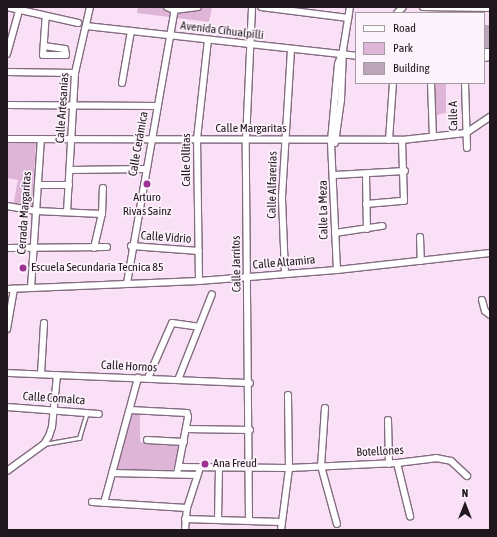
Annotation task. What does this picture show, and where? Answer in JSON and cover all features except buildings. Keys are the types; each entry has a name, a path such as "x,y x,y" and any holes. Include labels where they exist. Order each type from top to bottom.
{"street":[{"path":"7,7 78,23"},
{"name":"Calle Artesanías","path":"67,212 75,73 90,7"},
{"path":"167,7 198,7"},
{"name":"Calle Jarritos","path":"249,521 250,383 246,140 252,7"},
{"path":"261,7 348,18"},
{"name":"Calle La Meza","path":"337,270 333,149 342,54 350,7"},
{"path":"423,7 490,8"},
{"name":"Calle Cerámica","path":"127,283 132,246 174,8"},
{"path":"7,54 9,40 20,9"},
{"path":"44,46 63,48 67,53 64,56 43,55 46,16"},
{"name":"Avenida Cihualpilli","path":"86,26 291,50 355,56"},
{"path":"122,83 131,31"},
{"name":"Calle Ollitas","path":"199,281 197,139 208,40"},
{"name":"Calle Alfarerías","path":"285,273 282,197 291,50"},
{"path":"7,72 75,73"},
{"path":"389,140 393,84"},
{"path":"431,84 433,137"},
{"name":"Calle A","path":"465,84 467,148"},
{"path":"7,105 157,106"},
{"name":"Calle Margaritas","path":"7,139 402,140 466,133 490,117"},
{"name":"Cerrada Margaritas","path":"31,288 41,139"},
{"path":"366,204 404,201 405,171 402,140"},
{"path":"70,170 146,170"},
{"path":"335,175 405,171"},
{"path":"366,174 366,229"},
{"path":"38,185 69,185"},
{"path":"94,248 102,214 103,188"},
{"path":"7,206 36,211 102,214"},
{"path":"336,233 382,226"},
{"path":"420,237 421,261"},
{"name":"Calle Vidrio","path":"132,246 199,251"},
{"path":"7,248 33,250 107,247"},
{"name":"Calle Altamira","path":"7,289 199,281 337,270 490,253"},
{"path":"7,329 14,289"},
{"path":"178,380 212,294"},
{"path":"482,300 485,311 490,315"},
{"path":"148,378 171,324 176,322 199,327"},
{"path":"41,374 44,323"},
{"name":"Calle Hornos","path":"7,372 250,383"},
{"path":"7,471 44,444 52,427 57,374"},
{"path":"104,503 138,378"},
{"path":"281,530 280,522 289,468 288,395"},
{"name":"Calle Comalca","path":"7,406 99,414"},
{"path":"325,408 321,466 337,524"},
{"path":"130,410 187,413 184,442 177,474"},
{"path":"388,420 389,464"},
{"path":"186,429 250,430"},
{"path":"147,440 184,442"},
{"name":"Botellones","path":"179,467 219,469 289,468 389,464 442,459 454,463 467,476"},
{"path":"397,463 410,516"},
{"path":"185,530 187,508 200,468"},
{"path":"218,520 219,469"},
{"path":"112,473 197,475"},
{"path":"92,502 187,508"},
{"path":"185,519 280,522"}],"lane":[{"path":"44,444 79,438 87,412"}],"green space":[{"path":"138,7 212,7 209,22 137,13"},
{"path":"434,84 446,84 446,113 432,116"},
{"path":"7,142 36,142 32,207 13,205 18,180 7,178"},
{"path":"140,412 140,442 179,445 173,471 117,470 131,413"}],"place":[{"name":"Arturo Rivas Sainz","path":"147,184"},
{"name":"Escuela Secundaria Tecnica 85","path":"23,268"},
{"name":"Ana Freud","path":"205,464"}]}
